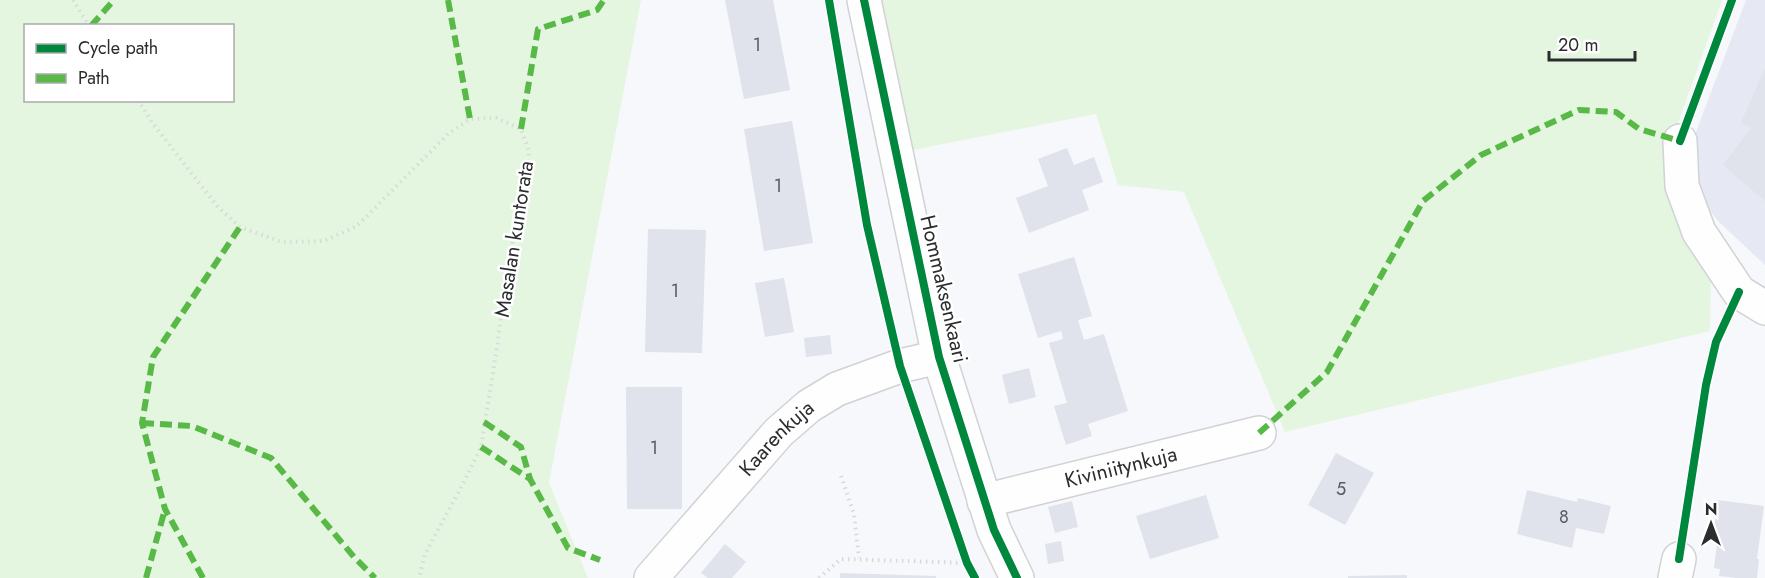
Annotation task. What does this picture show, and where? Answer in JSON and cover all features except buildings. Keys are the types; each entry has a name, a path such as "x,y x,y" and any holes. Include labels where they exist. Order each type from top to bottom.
{"street":[{"name":"Hommaksenkaari","path":"864,0 939,357 994,530 1017,578"},
{"path":"1680,141 1682,186 1699,232 1739,292 1765,308"},
{"name":"Kaarenkuja","path":"651,578 779,432 809,406 837,389 900,366 939,357"},
{"name":"Kiviniitynkuja","path":"984,501 1259,433"}],"path":[{"path":"73,0 89,24"},
{"path":"841,476 854,514 859,558"},
{"path":"819,578 841,559 859,558 969,566 963,552"}],"shaded area":[{"path":"1746,0 1765,0 1765,265 1718,221 1698,195 1691,145"}],"green space":[{"path":"0,0 641,0 549,483 588,578 0,578"},
{"path":"876,0 1722,0 1667,154 1675,214 1711,281 1710,331 1285,432 1184,192 1118,185 1096,114 913,150"}],"marked path":[{"path":"93,24 114,0"},
{"path":"448,0 470,119"},
{"path":"521,129 538,29 597,10 604,0"},
{"path":"1259,433 1327,372 1423,201 1481,155 1579,110 1616,112 1639,129 1680,141"},
{"path":"203,578 165,509 142,423 153,357 240,227"},
{"path":"484,422 521,447 530,479"},
{"path":"142,423 192,426 271,458 354,557 375,578"},
{"path":"481,447 530,479 568,548 600,560"},
{"path":"146,578 165,509"}],"cycle path":[{"path":"829,0 867,225 900,366 967,563 975,578"},
{"path":"864,0 939,357 994,530 1017,578"},
{"path":"1680,141 1732,0"},
{"path":"1679,559 1706,385 1716,342 1739,292"}]}
